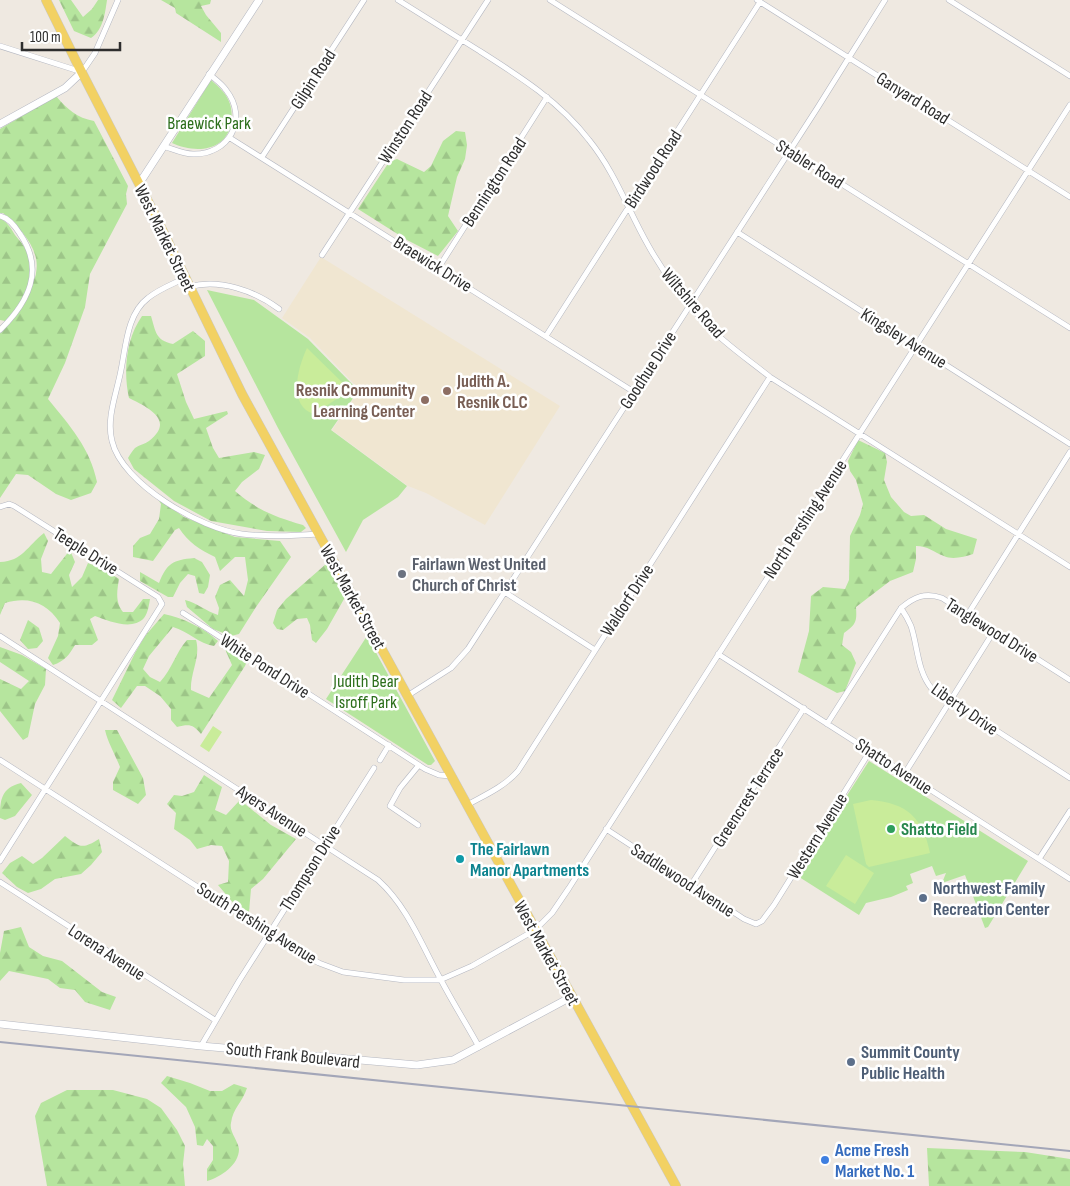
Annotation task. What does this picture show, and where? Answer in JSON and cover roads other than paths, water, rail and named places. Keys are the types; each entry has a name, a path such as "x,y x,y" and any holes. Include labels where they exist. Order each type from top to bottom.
{"main road":[{"name":"West Market Street","path":"46,0 242,394 676,1186"}],"street":[{"path":"0,124 65,88 82,72 94,53 118,0"},
{"path":"139,184 259,0"},
{"name":"Gilpin Road","path":"262,157 364,0"},
{"name":"Wiltshire Road","path":"398,0 522,78 548,96 571,119 601,156 619,185 647,244 662,268 706,324 724,340 770,377 1070,567"},
{"name":"Winston Road","path":"322,255 488,0"},
{"name":"Stabler Road","path":"550,0 1070,328"},
{"name":"Goodhue Drive","path":"407,696 459,662 790,151 885,0"},
{"path":"949,0 1070,76"},
{"name":"Birdwood Road","path":"546,336 701,95 758,1"},
{"name":"Ganyard Road","path":"758,1 1070,197"},
{"path":"0,46 82,72"},
{"path":"164,146 186,154 203,154 217,149 230,138 234,125 234,106 226,90 209,74"},
{"name":"Bennington Road","path":"439,267 548,96"},
{"name":"North Pershing Avenue","path":"535,930 552,913 606,830 1070,104"},
{"name":"Braewick Drive","path":"230,138 439,267 634,392"},
{"path":"0,216 6,218 14,226 26,243 31,255 33,271 32,279 21,304 0,330"},
{"name":"Kingsley Avenue","path":"737,232 1070,444"},
{"path":"185,278 146,299 139,307 130,325 111,422 111,439 118,456 150,491 184,513 207,524 241,534 275,536 318,534"},
{"path":"189,288 205,283 227,286 252,294 279,309"},
{"name":"Waldorf Drive","path":"467,805 511,779 518,771 770,377"},
{"path":"968,614 1070,452"},
{"name":"Teeple Drive","path":"0,508 10,504 160,599 160,606 101,700"},
{"path":"506,592 595,650"},
{"name":"Tanglewood Drive","path":"827,724 901,608 911,600 922,595 942,598 1070,680"},
{"name":"Liberty Drive","path":"901,608 910,626 922,671 932,688 1070,778"},
{"name":"White Pond Drive","path":"183,613 419,765 439,775 451,776"},
{"path":"905,773 994,631"},
{"name":"Ayers Avenue","path":"0,636 370,874 392,894 402,908 440,980 461,1013 479,1047"},
{"name":"Shatto Avenue","path":"718,654 1070,879"},
{"path":"0,860 101,700"},
{"name":"Greencrest Terrace","path":"691,885 804,708"},
{"path":"380,760 389,745"},
{"name":"Western Avenue","path":"762,921 870,751"},
{"name":"South Pershing Avenue","path":"0,760 270,933 319,963 343,972 359,976 404,980 440,980 472,966 535,930"},
{"path":"418,825 390,806 400,788 419,765"},
{"name":"Thompson Drive","path":"201,1046 215,1020 374,768"},
{"path":"1039,859 1070,811"},
{"name":"Saddlewood Avenue","path":"606,830 748,921 756,924 762,921"},
{"name":"Lorena Avenue","path":"0,882 215,1020"},
{"name":"South Frank Boulevard","path":"0,1024 201,1046 417,1065 453,1060 571,997"}],"railway":[{"path":"0,1042 1070,1151"}],"place":[{"name":"Judith A. Resnik CLC","path":"447,391"},
{"name":"Resnik Community Learning Center","path":"425,400"},
{"name":"Fairlawn West United Church of Christ","path":"402,574"},
{"name":"Shatto Field","path":"891,829"},
{"name":"The Fairlawn Manor Apartments","path":"460,859"},
{"name":"Northwest Family Recreation Center","path":"923,898"},
{"name":"Summit County Public Health","path":"851,1062"},
{"name":"Acme Fresh Market No. 1","path":"825,1160"}],"park label":[{"name":"Braewick Park","path":"209,123"},
{"name":"Judith Bear Isroff Park","path":"366,691"}]}
